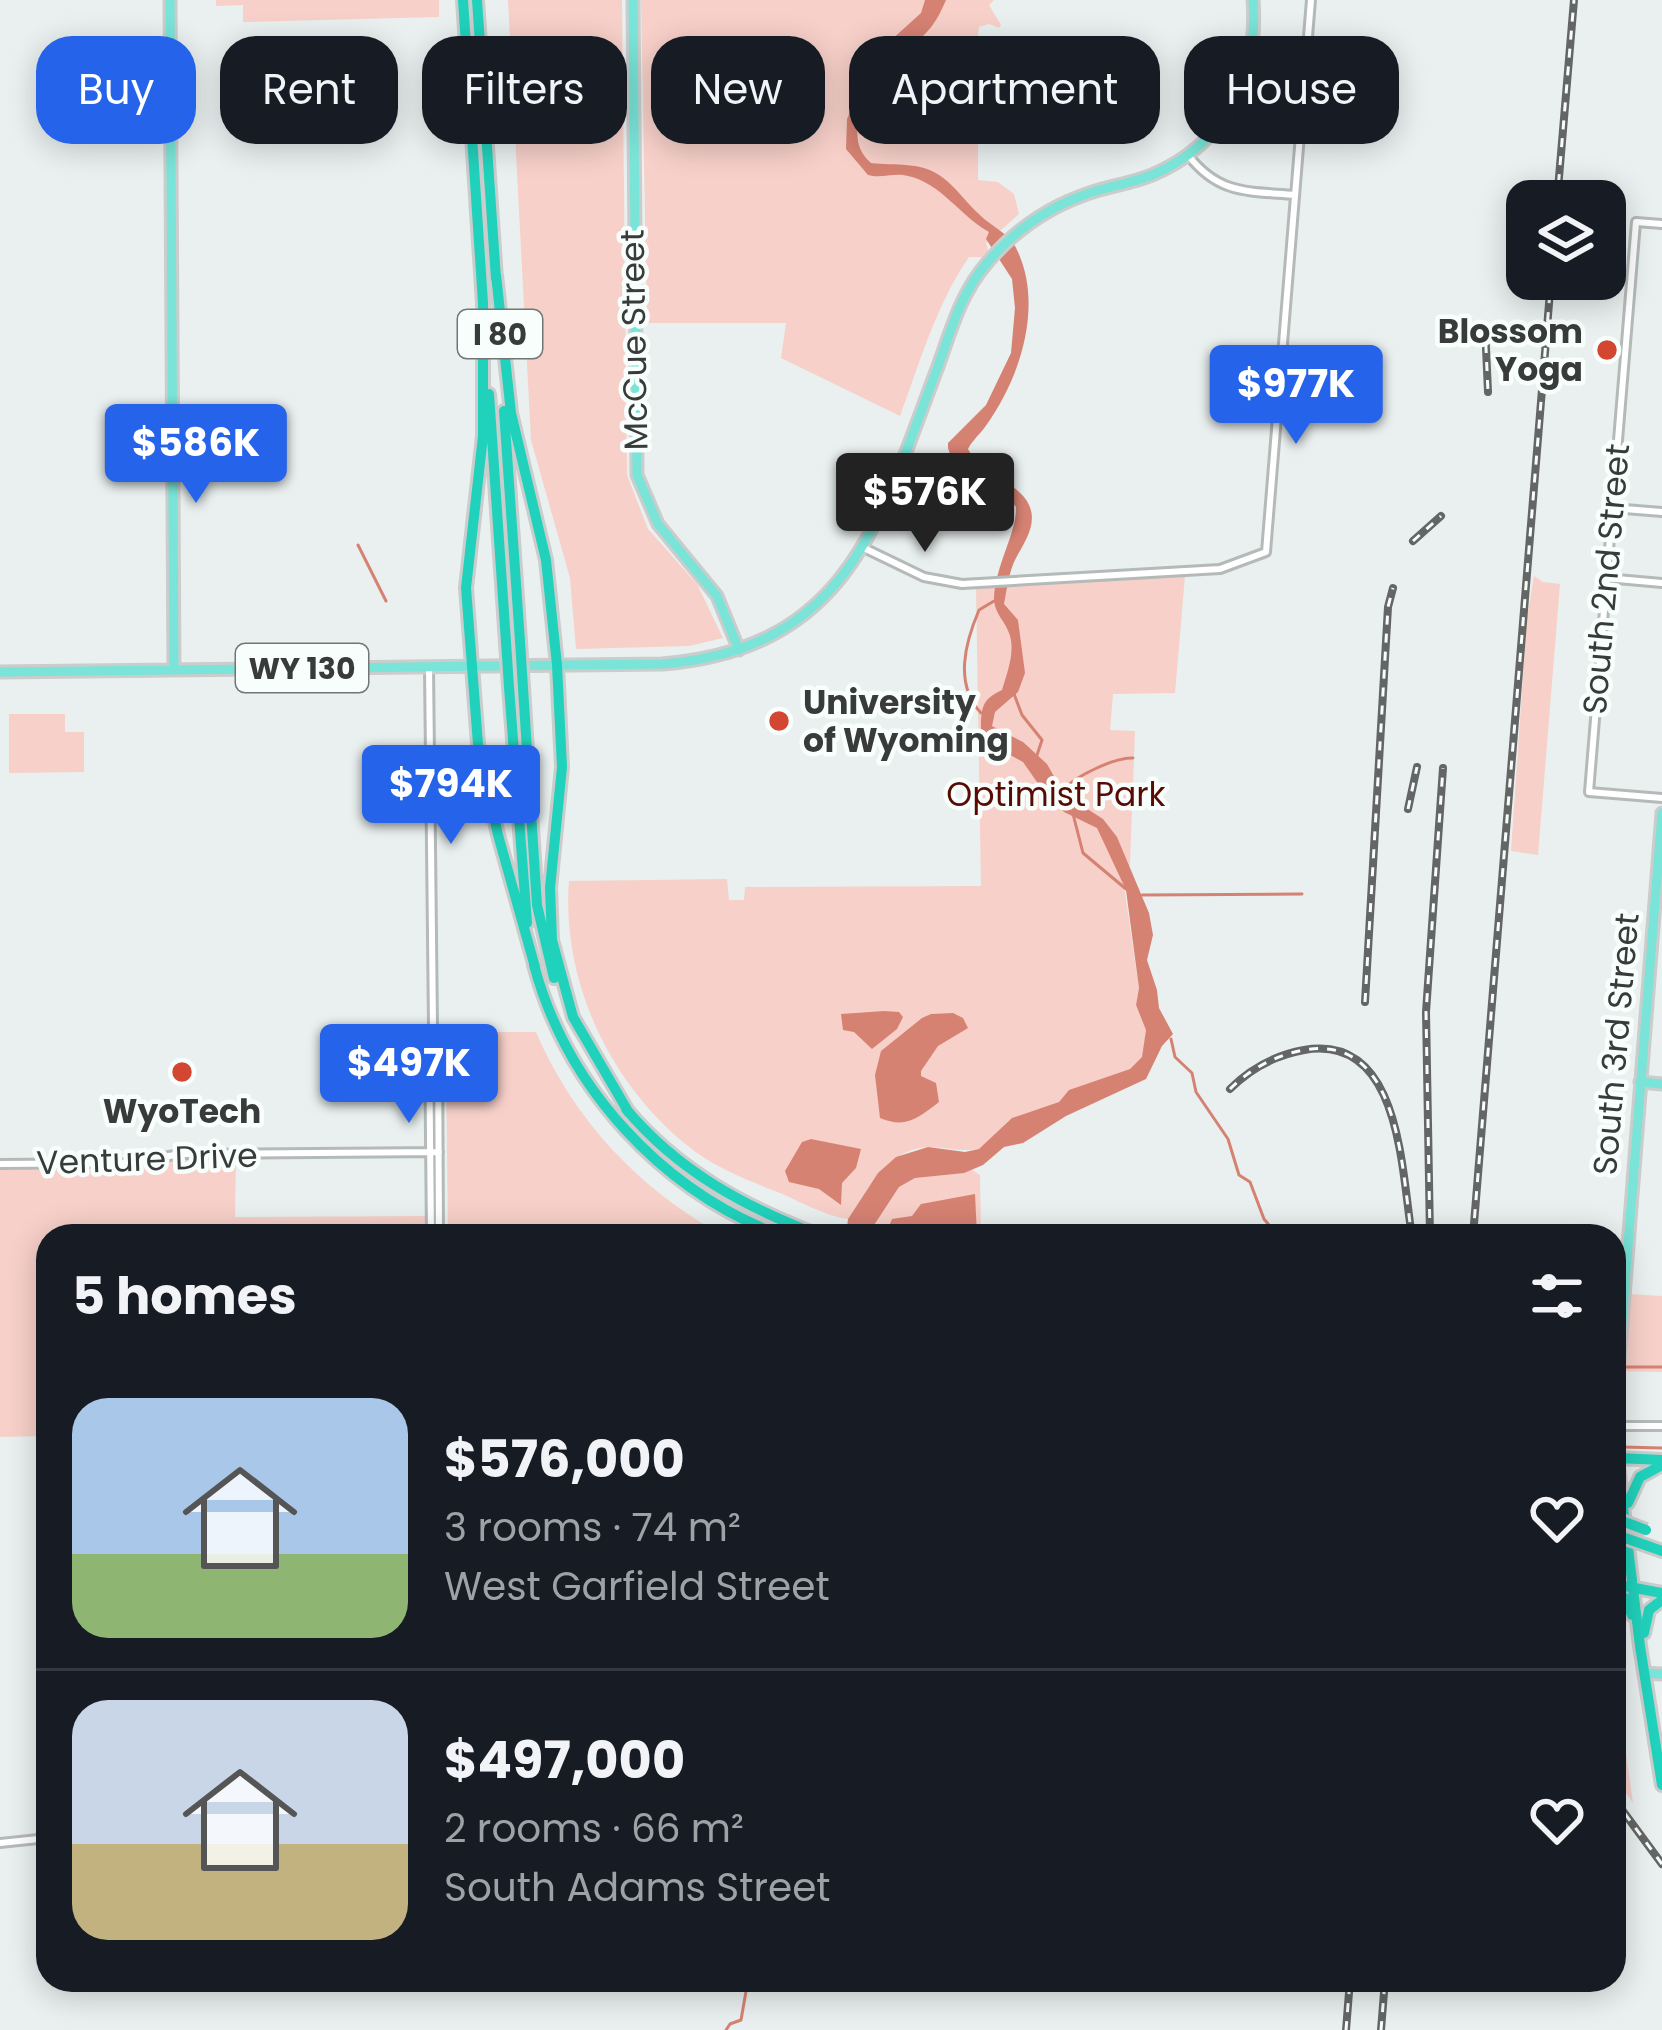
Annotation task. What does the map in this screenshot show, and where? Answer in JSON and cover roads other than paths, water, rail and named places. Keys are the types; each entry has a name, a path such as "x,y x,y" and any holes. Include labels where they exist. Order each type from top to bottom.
{"highway":[{"name":"I 80","path":"463,0 520,866 535,967 569,1052 635,1140 694,1190 759,1224"},
{"name":"I 80","path":"477,0 532,858 547,956 575,1033 629,1113 684,1166 730,1197 793,1224"},
{"path":"496,275 511,413 546,560 557,665 562,766 550,888 552,940 573,1017 629,1113"},
{"path":"483,302 483,436 467,557 472,666 481,766 535,967"},
{"path":"1626,1454 1662,1460"},
{"path":"1626,1504 1640,1477 1662,1460"},
{"path":"1626,1518 1662,1536"},
{"path":"1626,1538 1662,1551"},
{"name":"South 3rd Street","path":"1626,1544 1662,1785"},
{"path":"1626,1588 1662,1597 1646,1618 1641,1654"},
{"path":"1626,1603 1639,1638"}],"main road":[{"path":"170,0 174,670"},
{"name":"McCue Street","path":"633,0 637,475 658,524 717,596 739,650"},
{"name":"WY 130","path":"0,672 680,662 739,650 781,631 813,608 864,548 898,471 952,323 985,265 1013,235 1064,202 1151,176 1188,155 1218,128 1243,88 1254,35 1253,0"},
{"name":"South 3rd Street","path":"1626,1257 1662,812"},
{"path":"1640,1082 1662,1084"},
{"path":"1644,1673 1662,1674"}],"street":[{"path":"864,548 924,577 982,583 1220,568 1266,552 1311,0"},
{"path":"1188,155 1203,173 1224,186 1295,195"},
{"name":"South 2nd Street","path":"1662,224 1636,221 1589,792 1662,798"},
{"path":"1612,508 1662,512"},
{"path":"1606,578 1662,583"},
{"path":"429,667 433,1027 438,1039 435,1224"},
{"name":"Venture Drive","path":"0,1164 130,1163 180,1154 434,1152"},
{"path":"1626,1425 1662,1426"},
{"path":"0,1844 36,1840"}],"waterway":[{"path":"358,545 386,601"},
{"path":"981,713 967,689 965,663 979,610 994,601"},
{"path":"1014,694 1022,715 1042,740 1036,758"},
{"path":"1061,792 1095,769 1133,758"},
{"path":"1073,814 1083,853 1126,889"},
{"path":"1142,895 1302,894"},
{"path":"1171,1039 1175,1057 1192,1073 1196,1092 1228,1139 1239,1175 1250,1182 1268,1224"},
{"path":"1626,1367 1662,1367"},
{"path":"1626,1447 1662,1448"},
{"path":"726,2030 741,2020 746,1992"}],"railway":[{"path":"1559,180 1574,0"},
{"path":"1474,1224 1549,300"},
{"path":"1485,326 1488,392"},
{"path":"1413,541 1441,516"},
{"path":"1365,1002 1388,607 1393,588"},
{"path":"1408,809 1417,767"},
{"path":"1430,1224 1426,1012 1443,768"},
{"path":"1230,1089 1264,1064 1304,1050 1336,1050 1361,1063 1391,1113 1410,1224"},
{"path":"1626,1815 1662,1864"},
{"path":"1346,2030 1349,1992"},
{"path":"1381,2030 1384,1992"}],"place":[{"name":"Blossom Yoga","path":"1607,350"},
{"name":"University of Wyoming","path":"779,721"},
{"name":"WyoTech","path":"182,1072"}],"park label":[{"name":"Optimist Park","path":"1056,794"}]}
